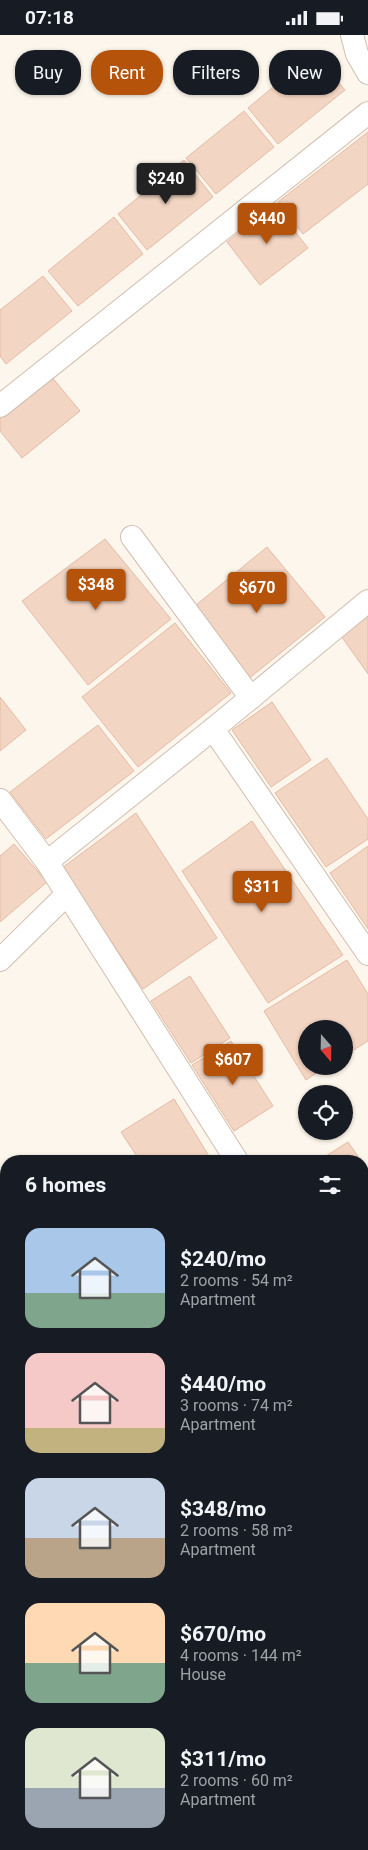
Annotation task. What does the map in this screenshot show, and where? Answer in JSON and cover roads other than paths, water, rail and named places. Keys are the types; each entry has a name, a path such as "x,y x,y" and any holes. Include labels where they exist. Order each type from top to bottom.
{"street":[{"path":"352,35 357,53 368,73"},
{"path":"0,406 368,113"},
{"path":"132,537 250,698"},
{"path":"47,862 214,729 368,601"},
{"path":"214,729 368,954"},
{"path":"0,800 47,862 233,1155"},
{"path":"0,960 67,894"}]}
